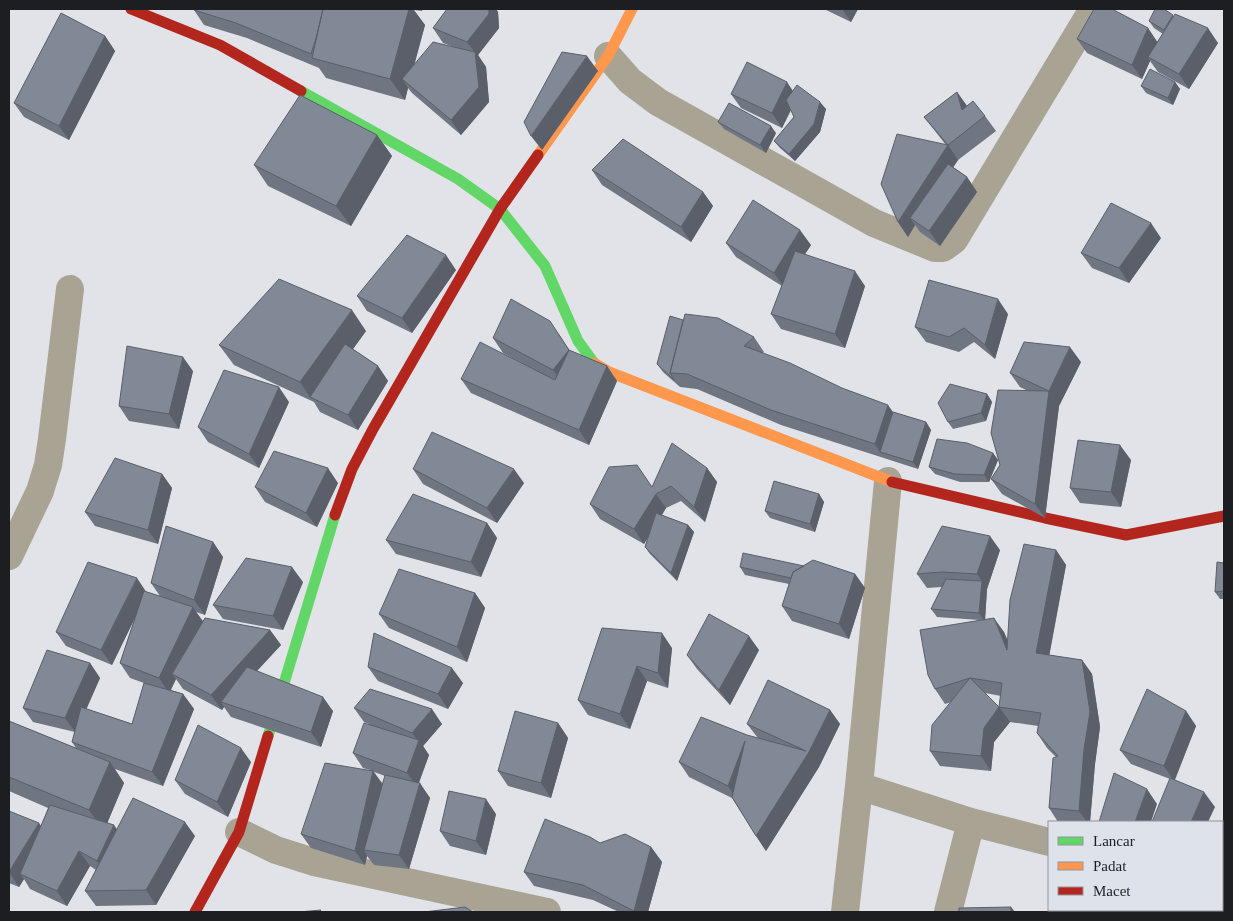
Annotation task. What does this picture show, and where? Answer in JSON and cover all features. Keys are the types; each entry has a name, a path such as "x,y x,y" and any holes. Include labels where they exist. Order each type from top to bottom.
{"street":[{"path":"131,9 220,45 458,179 500,209 545,266 578,341 592,362 600,367 888,481 1088,528 1126,535 1224,516"},
{"path":"195,912 239,832 339,503 352,469 372,429 500,209 608,56 632,9"},
{"path":"608,56 630,81 658,102 692,122 874,223 935,248 943,248 959,232 1093,9"},
{"path":"9,556 40,491 48,465 70,289"},
{"path":"845,912 888,481"},
{"path":"859,786 971,822 1048,842"},
{"path":"948,912 971,822"},
{"path":"239,832 276,850 314,862 548,912"}],"building":[{"path":"194,9 323,9 311,54 236,23"},
{"path":"323,9 409,9 390,79 312,58"},
{"path":"447,9 489,9 489,14 467,42 433,28"},
{"path":"1094,9 1112,9 1148,28 1132,65 1077,39"},
{"path":"1155,9 1164,9 1173,15 1164,30 1149,21"},
{"path":"61,13 105,36 59,126 14,103"},
{"path":"1175,14 1208,28 1179,74 1148,57"},
{"path":"433,42 475,52 479,87 451,120 402,79"},
{"path":"562,52 587,56 531,136 524,122"},
{"path":"747,62 787,82 772,113 731,94"},
{"path":"1150,69 1175,82 1168,98 1141,86"},
{"path":"797,85 820,102 814,124 789,154 774,141 794,117 786,100"},
{"path":"957,92 962,110 973,101 985,116 948,145 924,117"},
{"path":"300,95 377,135 336,206 254,165"},
{"path":"729,103 771,126 760,145 718,122"},
{"path":"897,134 948,145 898,222 881,184"},
{"path":"623,139 703,192 681,227 592,170"},
{"path":"948,164 967,177 929,231 910,218"},
{"path":"753,200 800,230 774,273 726,243"},
{"path":"1111,203 1151,223 1119,268 1081,253"},
{"path":"407,235 446,255 402,318 357,296"},
{"path":"795,251 855,271 835,334 771,314"},
{"path":"279,279 352,310 300,382 219,345"},
{"path":"929,280 998,299 985,345 964,328 949,337 915,327"},
{"path":"511,299 550,321 569,350 553,370 493,338"},
{"path":"685,314 718,318 754,337 744,346 790,363 842,388 888,405 875,444 771,410 687,374 670,373"},
{"path":"670,316 683,320 670,373 674,380 657,364"},
{"path":"480,342 555,380 569,350 607,366 579,430 461,379"},
{"path":"1024,342 1070,347 1049,391 1010,373"},
{"path":"345,344 378,366 348,415 310,397"},
{"path":"127,346 183,357 169,414 119,406"},
{"path":"224,370 279,387 249,454 198,427"},
{"path":"950,384 987,394 981,413 948,422 938,403"},
{"path":"998,390 1049,391 1035,504 991,479 1000,465 991,433"},
{"path":"893,412 926,422 913,462 880,452"},
{"path":"432,432 514,469 487,508 413,469"},
{"path":"937,439 967,443 993,453 984,475 955,474 929,467"},
{"path":"1078,440 1120,445 1111,492 1070,488"},
{"path":"672,443 707,468 694,507 671,486 656,494 634,529 590,504 609,467 637,465 652,487"},
{"path":"274,451 328,468 306,513 255,487"},
{"path":"115,458 162,474 148,530 85,512"},
{"path":"774,481 819,494 810,524 765,511"},
{"path":"413,494 487,523 471,562 386,540"},
{"path":"656,513 688,525 671,573 645,547"},
{"path":"166,526 213,542 194,600 151,583"},
{"path":"942,526 990,536 977,574 942,572 917,574"},
{"path":"1024,544 1056,550 1036,653 1082,660 1090,712 1084,749 1079,811 1049,808 1053,758 1058,756 1037,733 1041,713 999,707 1002,683 970,678 935,689 928,675 920,630 994,618 1007,650 1010,600"},
{"path":"743,553 804,566 793,572 791,578 740,567"},
{"path":"246,558 292,567 273,616 213,605"},
{"path":"813,560 855,574 839,624 782,606 793,572"},
{"path":"88,562 137,578 101,650 56,632"},
{"path":"1217,562 1224,563 1224,591 1215,592"},
{"path":"399,569 475,593 457,647 379,614"},
{"path":"946,579 982,581 979,613 931,609"},
{"path":"144,591 193,607 159,678 120,663"},
{"path":"709,614 749,636 719,690 687,655"},
{"path":"205,618 270,630 211,695 172,674"},
{"path":"602,628 662,633 658,673 637,666 620,714 578,700"},
{"path":"374,633 452,668 438,694 368,667"},
{"path":"47,650 90,663 65,718 23,708"},
{"path":"247,667 323,697 311,732 221,702"},
{"path":"970,678 999,707 984,728 981,756 930,751 932,725"},
{"path":"768,680 830,710 809,752 756,836 732,797 745,741 728,786 679,762 701,717 747,735 806,751 747,724"},
{"path":"144,683 183,694 152,772 72,742 81,707 132,724"},
{"path":"370,689 432,709 412,733 354,708"},
{"path":"1147,689 1186,711 1164,766 1120,750"},
{"path":"515,711 558,723 541,783 498,771"},
{"path":"9,721 110,762 89,810 9,777"},
{"path":"364,723 419,740 407,773 353,753"},
{"path":"198,725 241,748 217,802 175,780"},
{"path":"325,763 373,771 355,851 301,834"},
{"path":"1114,773 1147,789 1135,821 1099,821"},
{"path":"385,775 420,783 399,855 364,850"},
{"path":"1170,778 1204,792 1191,821 1152,821"},
{"path":"449,791 486,799 476,841 440,831"},
{"path":"133,798 185,822 146,890 85,891"},
{"path":"50,805 114,825 97,861 79,851 57,891 20,874"},
{"path":"9,811 39,823 9,872"},
{"path":"545,819 600,843 625,834 651,847 634,911 583,885 524,872"},
{"path":"465,907 473,912 424,912"},
{"path":"1011,907 1011,912 959,912 959,908"},
{"path":"321,910 319,912 299,912"},
{"path":"1118,911 1154,911 1154,912"}],"traffic: fast":[{"path":"301,91 458,179 500,209 545,266 578,341 594,363"},
{"path":"268,736 335,515"}],"traffic: slow":[{"path":"538,155 608,56 632,9"},
{"path":"594,363 609,372 892,482"}],"traffic: jam":[{"path":"131,9 220,45 301,91"},
{"path":"335,515 352,469 373,429 500,209 538,155"},
{"path":"892,482 1126,535 1224,516"},
{"path":"195,912 239,832 268,736"}]}
